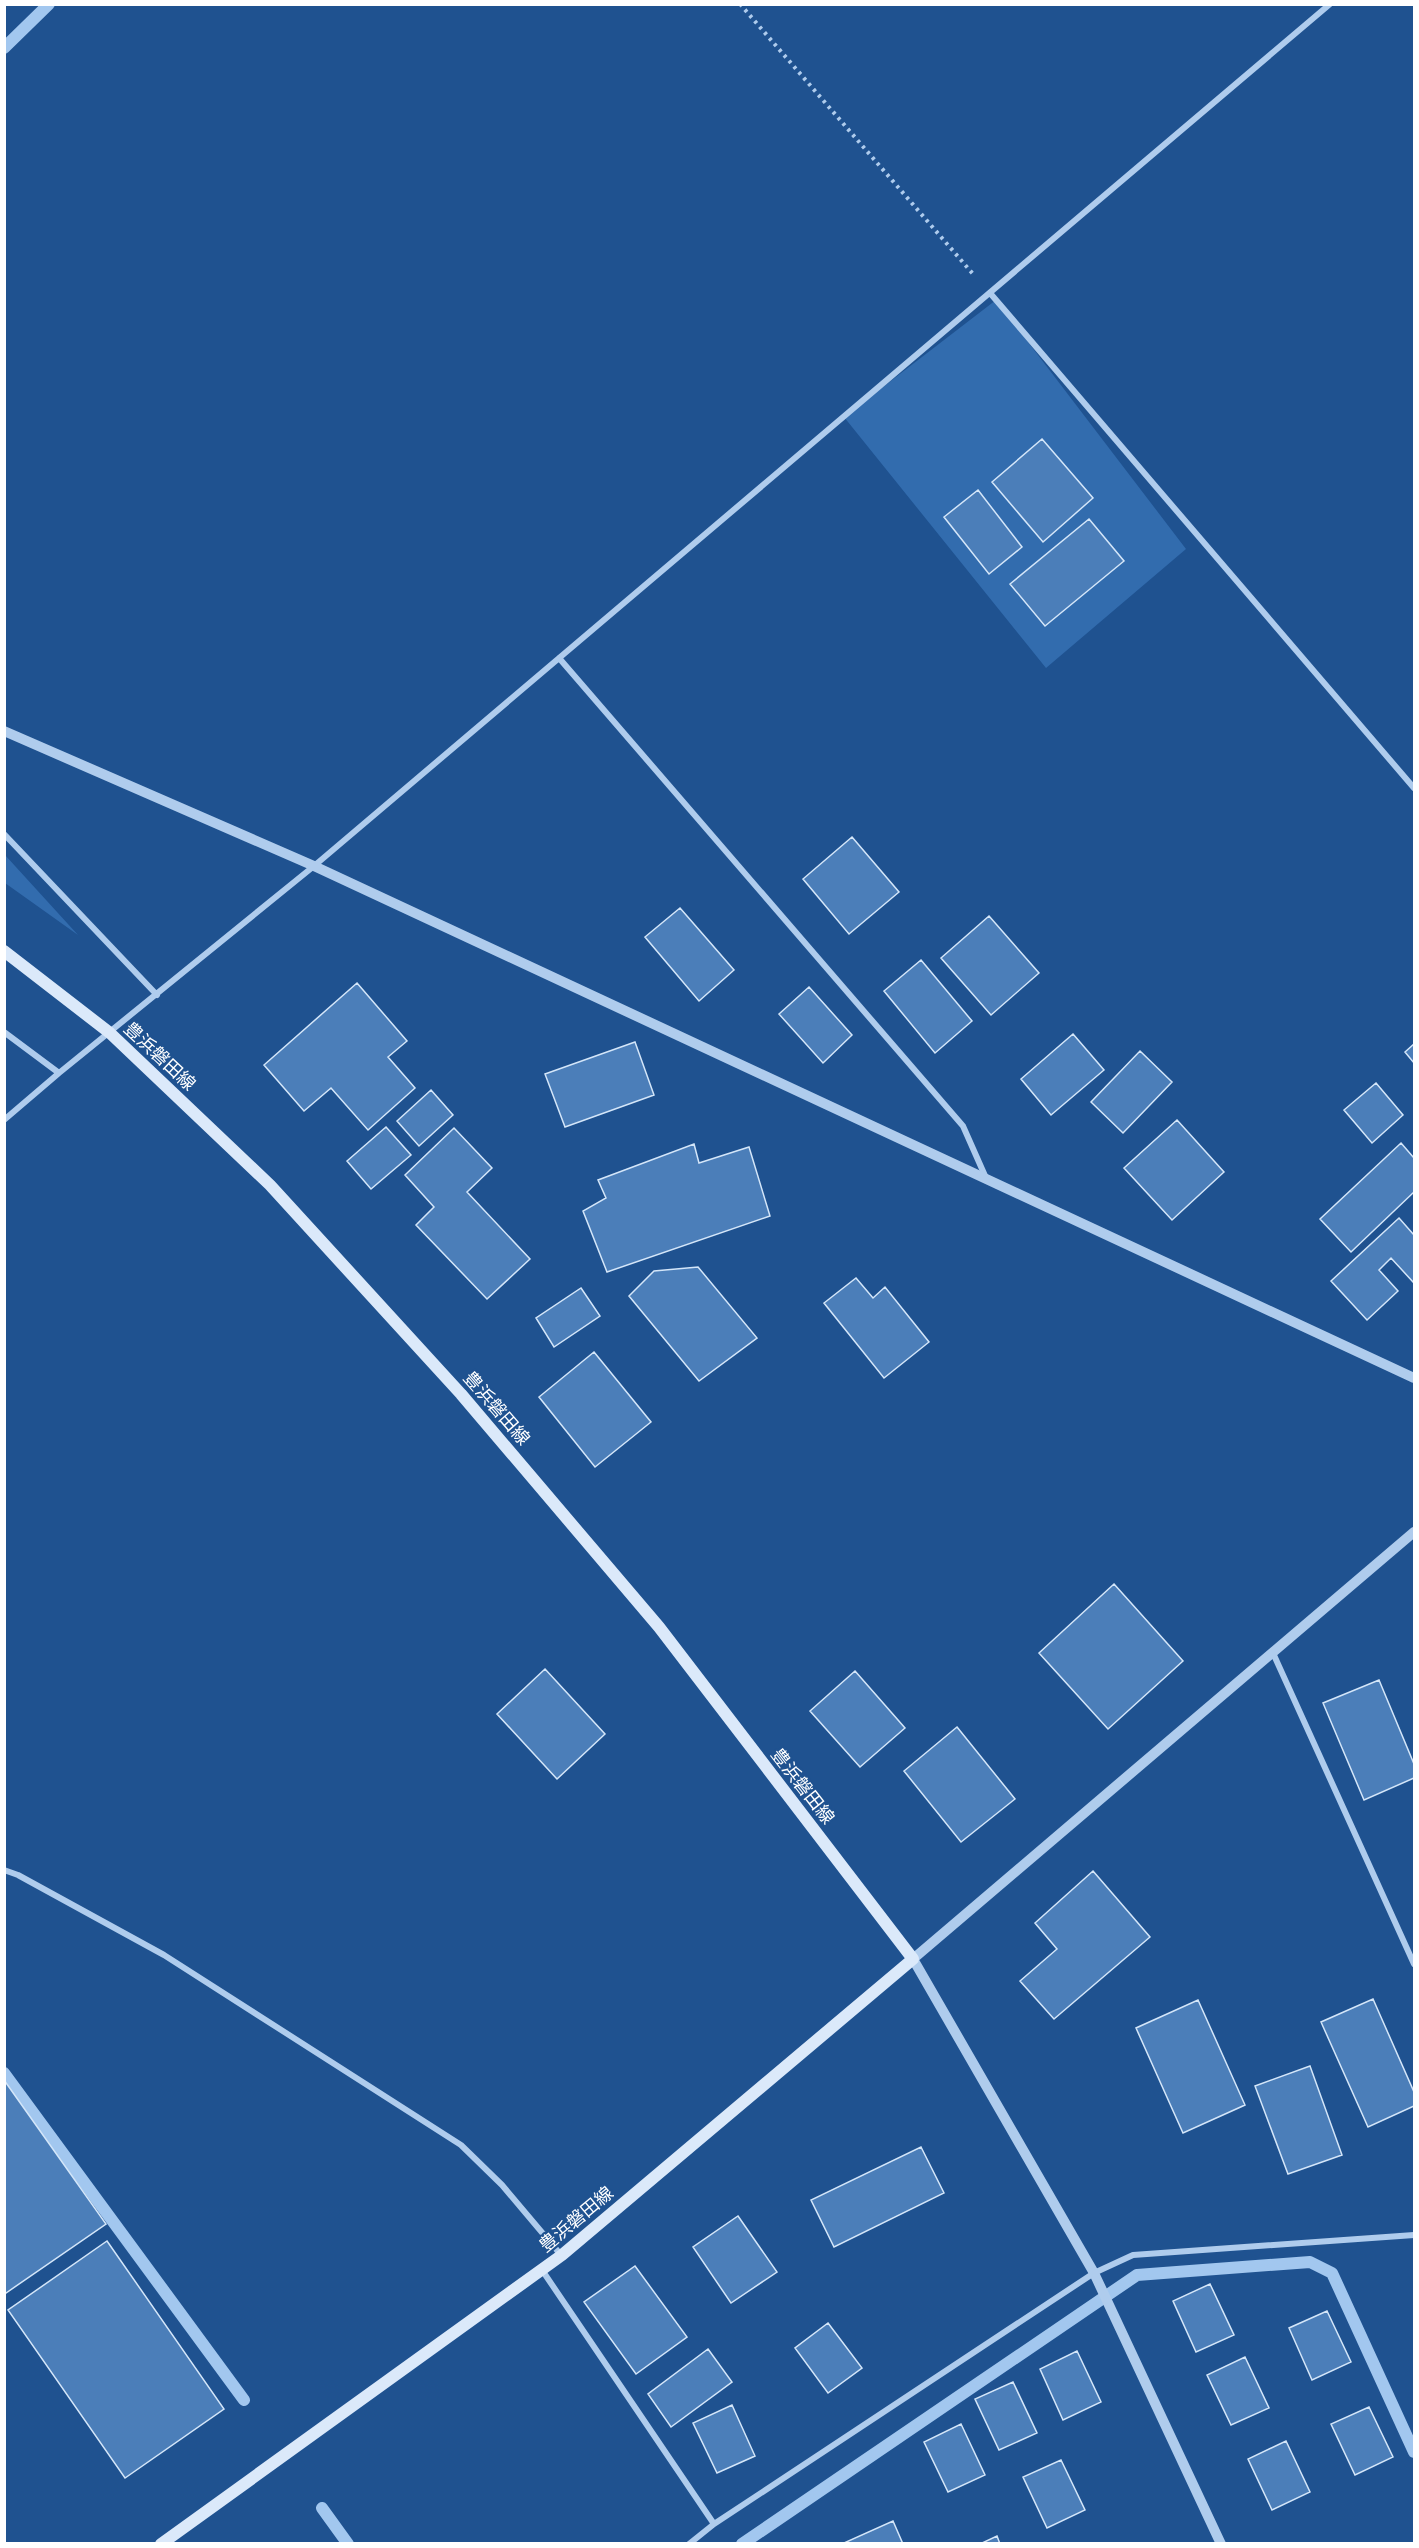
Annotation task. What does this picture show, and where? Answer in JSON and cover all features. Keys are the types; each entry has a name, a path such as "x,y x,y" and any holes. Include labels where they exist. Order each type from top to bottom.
{"main road":[{"name":"豊浜磐田線","path":"4,951 110,1033 270,1185 461,1394 659,1627 913,1959 562,2255 161,2544"}],"street":[{"path":"4,1120 314,866 1330,4"},
{"path":"990,293 1414,788"},
{"path":"559,658 963,1126 987,1179"},
{"path":"4,731 314,866 1414,1378"},
{"path":"4,834 156,995"},
{"path":"4,1032 59,1073"},
{"path":"1221,2544 1094,2273 913,1959 1414,1532"},
{"path":"1273,1653 1414,1964"},
{"path":"4,1870 18,1875 164,1955 461,2145 502,2185 562,2255"},
{"path":"689,2544 714,2524 1094,2273 1132,2255 1414,2235"},
{"path":"542,2270 714,2524"}],"path":[{"path":"740,4 990,293"}],"shaded area":[{"path":"996,300 1186,549 1046,668 844,417"},
{"path":"5,855 78,935 5,883"}],"building":[{"path":"1042,439 1093,498 1043,542 992,482"},
{"path":"978,490 1022,547 989,574 944,517"},
{"path":"1089,519 1124,561 1045,626 1010,584"},
{"path":"852,837 899,892 849,934 803,879"},
{"path":"680,908 734,970 699,1001 645,937"},
{"path":"989,916 1039,973 991,1015 941,958"},
{"path":"921,960 972,1021 935,1053 884,991"},
{"path":"357,983 407,1041 388,1057 415,1088 368,1130 331,1088 304,1111 264,1065"},
{"path":"809,987 852,1035 823,1063 779,1014"},
{"path":"1073,1034 1104,1070 1051,1115 1021,1079"},
{"path":"635,1042 654,1095 565,1127 545,1074"},
{"path":"1414,1044 1414,1063 1405,1052"},
{"path":"1140,1051 1172,1082 1123,1133 1091,1102"},
{"path":"1376,1083 1403,1115 1372,1143 1344,1110"},
{"path":"431,1090 453,1115 419,1146 397,1121"},
{"path":"1177,1120 1224,1172 1172,1220 1124,1168"},
{"path":"386,1127 411,1155 371,1189 347,1161"},
{"path":"454,1128 492,1168 467,1192 530,1259 487,1299 416,1225 434,1207 405,1175"},
{"path":"1401,1143 1414,1158 1414,1192 1351,1252 1320,1219"},
{"path":"694,1144 699,1163 749,1147 770,1216 607,1272 583,1211 606,1198 598,1180"},
{"path":"1399,1218 1414,1235 1414,1283 1391,1258 1379,1270 1398,1291 1367,1320 1331,1281"},
{"path":"698,1267 757,1338 699,1381 629,1296 654,1271"},
{"path":"856,1278 873,1298 885,1287 929,1342 884,1378 824,1303"},
{"path":"581,1288 600,1316 554,1347 536,1318"},
{"path":"594,1352 651,1422 595,1467 539,1397"},
{"path":"1114,1584 1183,1661 1108,1729 1039,1653"},
{"path":"545,1669 605,1734 557,1779 497,1714"},
{"path":"855,1671 905,1728 860,1767 810,1711"},
{"path":"1379,1680 1414,1764 1414,1778 1364,1800 1323,1703"},
{"path":"957,1727 1015,1799 961,1842 904,1771"},
{"path":"1093,1871 1150,1937 1054,2019 1020,1981 1057,1949 1035,1923"},
{"path":"1373,1999 1414,2092 1414,2106 1368,2127 1321,2022"},
{"path":"1198,2000 1245,2105 1183,2133 1136,2028"},
{"path":"1310,2066 1342,2155 1288,2174 1255,2086"},
{"path":"4,2080 106,2224 6,2293 4,2291"},
{"path":"921,2147 944,2193 834,2247 811,2200"},
{"path":"738,2216 777,2272 731,2303 693,2247"},
{"path":"107,2241 224,2409 125,2478 8,2310"},
{"path":"635,2266 687,2337 636,2374 584,2302"},
{"path":"1210,2284 1234,2335 1196,2352 1173,2301"},
{"path":"1327,2311 1351,2362 1312,2380 1289,2328"},
{"path":"828,2323 862,2368 828,2393 795,2348"},
{"path":"708,2349 732,2382 671,2427 648,2394"},
{"path":"1077,2351 1101,2402 1063,2420 1040,2369"},
{"path":"1245,2357 1269,2408 1231,2425 1207,2375"},
{"path":"1013,2382 1037,2433 999,2450 975,2399"},
{"path":"732,2405 755,2456 717,2473 693,2423"},
{"path":"1369,2407 1393,2457 1355,2475 1331,2424"},
{"path":"961,2424 985,2475 948,2492 924,2442"},
{"path":"1286,2441 1310,2492 1272,2510 1248,2459"},
{"path":"1061,2460 1085,2510 1047,2528 1023,2477"},
{"path":"893,2521 903,2544 844,2544 844,2543"},
{"path":"997,2536 1000,2544 980,2544"}],"waterway":[{"path":"4,48 49,4"},
{"path":"4,2073 244,2400"},
{"path":"742,2544 1137,2275 1310,2262 1332,2273 1414,2452"},
{"path":"322,2508 348,2544"}]}
